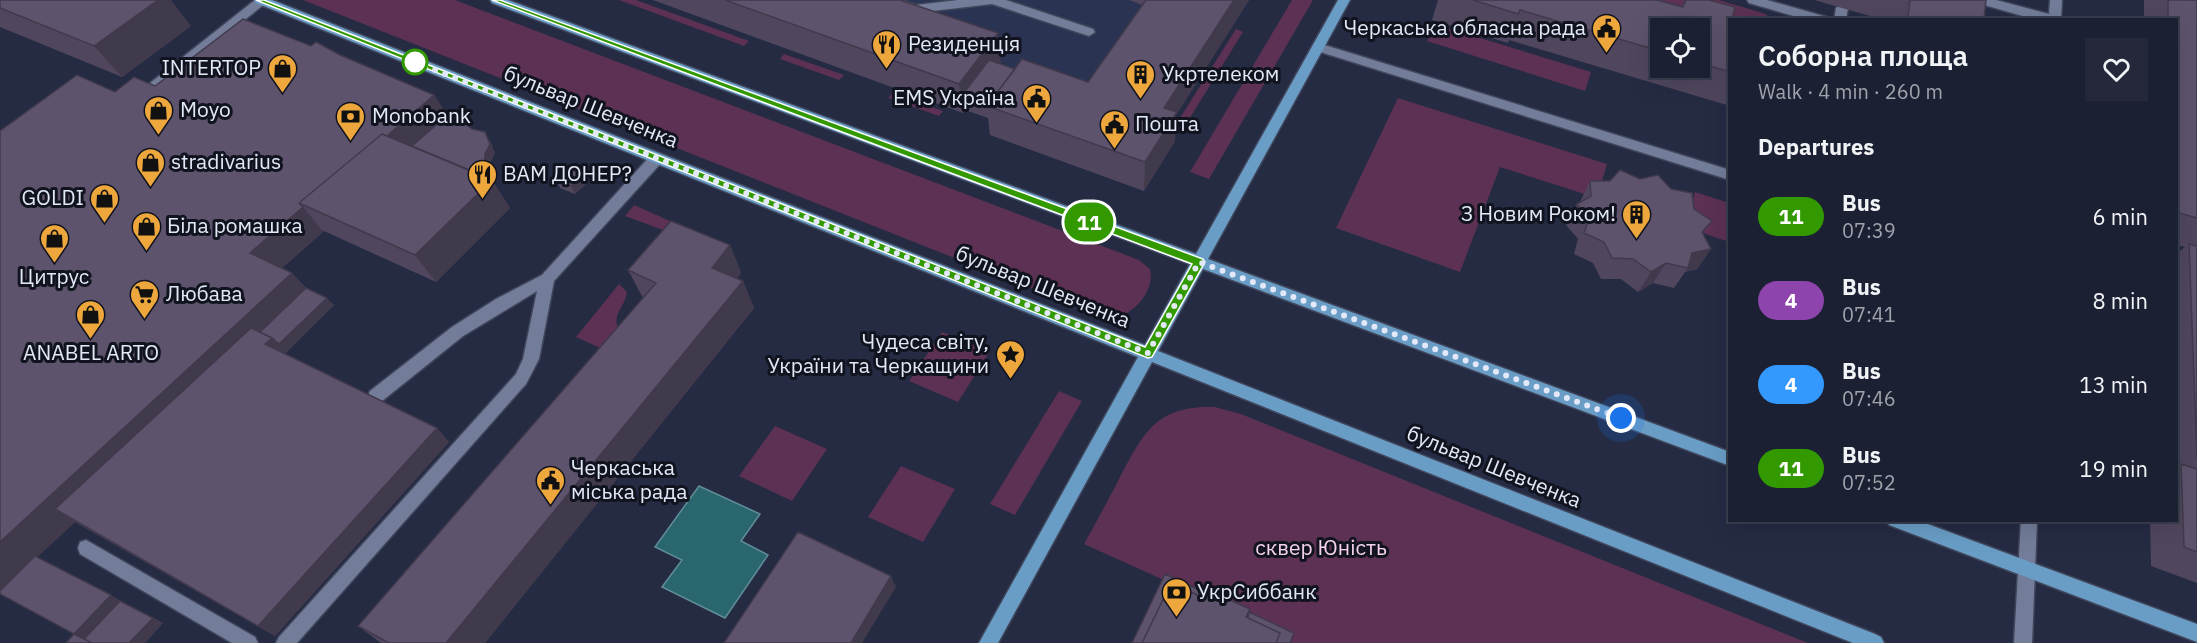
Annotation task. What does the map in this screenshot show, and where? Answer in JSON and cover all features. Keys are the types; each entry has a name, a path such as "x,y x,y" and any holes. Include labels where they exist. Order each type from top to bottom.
{"main road":[{"name":"бульвар Шевченка","path":"261,0 1875,643"},
{"path":"496,0 1728,458"},
{"path":"988,643 1344,0"},
{"path":"1900,522 2197,633"}],"street":[{"path":"134,104 261,0"},
{"path":"887,0 916,9 993,0 1089,32"},
{"path":"1753,0 1815,18"},
{"path":"1981,0 2048,18"},
{"path":"2055,18 2056,0"},
{"path":"1318,46 1728,175"},
{"path":"376,396 415,362 457,332 514,294 547,279 657,158"},
{"path":"285,643 521,379 531,359 547,279"},
{"path":"2024,643 2029,522"},
{"path":"86,548 249,643"}],"shaded area":[{"path":"652,0 1249,0 1163,136 1175,141 1144,191 990,135 999,122 965,110 963,113"},
{"path":"699,486 760,514 741,541 768,555 725,618 662,587 682,560 655,547"}],"green space":[{"path":"303,0 455,0 1139,260 1150,269 1149,287 1139,303 1132,309 1124,314 1106,318"},
{"path":"619,0 636,0 749,41 744,46"},
{"path":"1292,0 1313,0 1209,179 1190,172"},
{"path":"1650,0 1719,0 1766,14 1769,18 1728,20"},
{"path":"1435,24 1591,72 1585,91 1427,41"},
{"path":"1236,29 1243,32 1188,121 1180,118"},
{"path":"784,54 844,75 839,80 780,59"},
{"path":"893,93 943,111 939,116 888,98"},
{"path":"1398,98 1607,164 1597,198 1500,167 1460,272 1336,228"},
{"path":"1695,192 1728,203 1728,242 1685,227"},
{"path":"634,205 670,221 663,230 625,216"},
{"path":"619,284 627,292 617,317 618,328 622,334 607,351 576,337"},
{"path":"942,332 990,351 958,402 909,381"},
{"path":"1059,391 1082,401 1015,515 990,504"},
{"name":"сквер Юність","path":"1215,407 1241,414 1808,643 1290,643 1292,638 1084,544 1136,448 1154,425 1179,411"},
{"path":"775,426 827,449 792,501 739,476"},
{"path":"901,466 955,489 923,542 868,517"}],"building":[{"path":"0,0 158,0 94,46 0,8"},
{"path":"725,0 900,0 998,33 959,84"},
{"name":"Укртелеком","path":"1146,0 1234,0 1164,108 1177,112 1145,162 987,106 1022,59 1088,82"},
{"path":"1473,0 1657,0 1683,7 1686,0 1709,0 1735,7 1732,18 1728,18 1728,71 1710,66 1710,18 1650,18 1650,48 1520,10 1518,14"},
{"path":"1910,0 1986,0 1984,18 1904,18 1908,17"},
{"path":"2168,0 2197,0 2197,218 2178,213 2178,18 2168,18"},
{"name":"Любава","path":"243,19 311,46 316,42 340,55 434,95 387,136 382,134 299,203 303,207 250,253 292,273 0,542 0,131 77,75 115,92 134,77 155,86"},
{"path":"989,60 1015,69 989,103 963,94"},
{"path":"451,112 472,129 485,132 490,144 485,154 484,176 412,146"},
{"path":"382,134 492,180 415,255 299,203"},
{"path":"568,168 583,174 571,186 556,179"},
{"name":"З Новим Роком!","path":"1620,170 1640,179 1658,175 1671,189 1692,193 1694,209 1712,221 1702,232 1711,249 1692,253 1688,268 1666,263 1651,272 1633,259 1612,258 1604,242 1584,233 1589,219 1577,204 1591,196 1590,181 1610,181"},
{"path":"671,221 730,245 712,268 743,281 446,643 389,643 358,626 656,283 628,270"},
{"path":"2189,244 2197,246 2197,459"},
{"path":"306,288 327,298 279,344 260,332"},
{"path":"251,328 272,338 265,344 437,428 258,626 55,509"},
{"path":"2181,464 2197,469 2197,552 2184,547"},
{"path":"798,532 891,576 851,643 724,643"},
{"path":"35,556 111,595 74,634 0,594 0,591"},
{"path":"1165,574 1206,593 1204,598 1171,583 1142,643 1132,643"},
{"path":"1171,583 1204,598 1208,590 1250,609 1246,617 1280,633 1276,643 1142,643"},
{"path":"120,601 153,618 129,643 92,643 84,639"},
{"path":"1249,612 1294,633 1290,643 1276,643 1280,633 1248,618"},
{"path":"74,634 92,643 66,643"}],"bus line":[{"name":"11","path":"260,0 1148,353 1199,262 496,0"}],"place":[{"name":"Черкаська обласна рада","path":"1607,54"},
{"name":"Резиденція","path":"887,70"},
{"name":"INTERTOP","path":"282,94"},
{"name":"Укртелеком","path":"1141,100"},
{"name":"EMS Україна","path":"1036,124"},
{"name":"Moyo","path":"159,136"},
{"name":"Monobank","path":"351,142"},
{"name":"Пошта","path":"1114,150"},
{"name":"stradivarius","path":"150,188"},
{"name":"ВАМ ДОНЕР?","path":"482,200"},
{"name":"GOLDI","path":"105,224"},
{"name":"З Новим Роком!","path":"1637,240"},
{"name":"Біла ромашка","path":"146,252"},
{"name":"Цитрус","path":"54,264"},
{"name":"Любава","path":"145,320"},
{"name":"ANABEL ARTO","path":"91,340"},
{"name":"Чудеса світу, України та Черкащини","path":"1010,380"},
{"name":"Черкаська міська рада","path":"550,506"},
{"name":"УкрСиббанк","path":"1176,618"}],"route":[{"path":"415,62 1148,353 1199,262 1621,418"}]}
